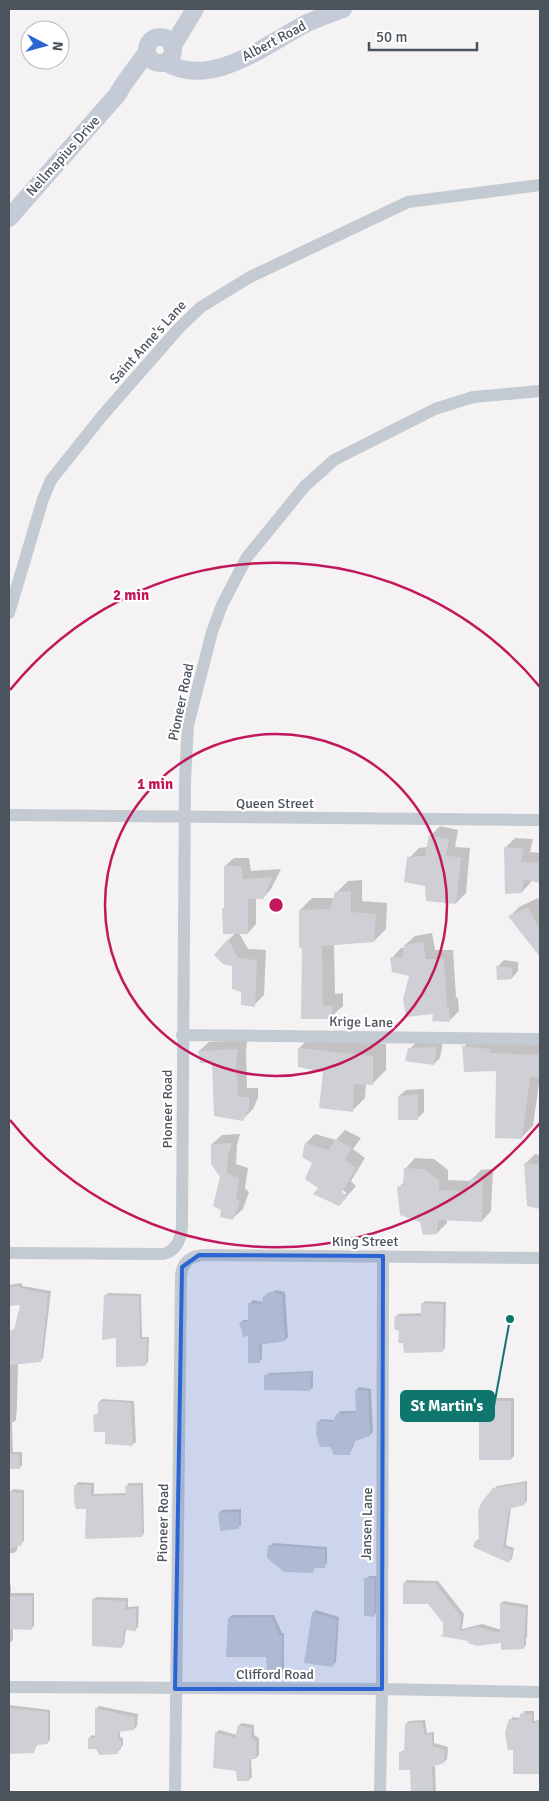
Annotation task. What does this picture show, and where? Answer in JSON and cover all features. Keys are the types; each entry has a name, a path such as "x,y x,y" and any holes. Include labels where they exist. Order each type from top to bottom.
{"main road":[{"name":"Albert Road","path":"163,52 204,71 219,68 237,61 307,23 343,9"},
{"name":"Nellmapius Drive","path":"9,218 117,95 127,90 163,52 182,19 193,10"}],"street":[{"name":"Saint Anne's Lane","path":"9,613 43,499 51,480 102,416 179,328 201,307 250,277 408,202 540,185"},
{"name":"Pioneer Road","path":"9,1253 163,1254 171,1251 178,1243 182,1226 185,780 188,725 216,619 232,583 247,556 305,486 334,460 435,409 473,397 540,391"},
{"name":"Queen Street","path":"9,815 540,820"},
{"name":"Krige Lane","path":"182,1035 540,1039"},
{"name":"King Street","path":"191,1258 206,1255 540,1258"},
{"name":"Jansen Lane","path":"380,1792 383,1256"},
{"name":"Pioneer Road","path":"175,1792 181,1272 184,1265 191,1258"},
{"name":"Clifford Road","path":"9,1687 382,1689 540,1692"}],"highlighted area":[{"path":"199,1255 383,1256 382,1689 175,1689 182,1267"}],"building":[{"path":"429,835 449,839 446,856 461,857 456,904 426,901 425,886 404,882 407,857 425,856"},
{"path":"504,847 524,849 521,862 540,863 540,883 524,879 522,893 505,894"},
{"path":"224,866 241,866 243,879 273,877 263,899 248,899 248,934 223,934"},
{"path":"351,891 351,912 376,914 374,942 322,946 323,1006 332,1005 332,1019 301,1019 302,949 299,947 299,910 330,909 335,892"},
{"path":"528,907 540,930 540,957 508,916"},
{"path":"228,939 238,958 257,960 255,1007 241,1005 241,992 232,989 232,966 223,964 214,955"},
{"path":"423,942 426,959 444,959 447,1007 449,1007 450,1022 432,1021 433,1014 406,1017 403,999 409,976 392,972 390,957 402,958 404,945"},
{"path":"496,966 512,968 512,979 497,980"},
{"path":"462,1046 490,1049 490,1053 540,1055 540,1077 530,1077 522,1139 495,1138 496,1071 464,1072"},
{"path":"437,1047 434,1065 405,1061 408,1048"},
{"path":"298,1048 373,1056 373,1085 354,1084 353,1112 319,1108 323,1072 298,1067"},
{"path":"238,1049 236,1064 238,1097 249,1097 249,1108 243,1121 214,1116 212,1063 200,1063 198,1051"},
{"path":"418,1094 418,1120 398,1120 398,1096"},
{"path":"335,1139 352,1148 345,1159 356,1168 342,1192 347,1197 339,1206 313,1194 318,1188 305,1179 312,1163 302,1157 305,1143 329,1150"},
{"path":"232,1143 228,1156 227,1173 239,1178 236,1198 240,1202 233,1220 220,1217 221,1210 213,1206 220,1177 211,1164 211,1144"},
{"path":"524,1163 540,1164 540,1209 527,1206"},
{"path":"404,1168 424,1169 439,1180 439,1190 467,1191 470,1179 483,1178 482,1222 438,1220 437,1234 423,1235 420,1222 400,1215 397,1187 403,1185"},
{"path":"20,1286 20,1288 48,1294 41,1362 9,1365 9,1331 14,1330 20,1305 9,1306 9,1287"},
{"path":"273,1292 282,1295 285,1341 259,1345 260,1363 248,1363 248,1336 243,1337 239,1322 248,1322 248,1303 262,1305 263,1296"},
{"path":"104,1295 139,1296 140,1339 147,1339 146,1366 116,1367 116,1338 102,1340"},
{"path":"421,1303 443,1304 443,1352 404,1353 403,1343 398,1343 399,1331 394,1329 395,1316 421,1316"},
{"path":"311,1373 310,1391 264,1390 264,1375"},
{"path":"355,1390 368,1391 370,1436 353,1442 350,1455 334,1455 330,1447 320,1447 316,1434 317,1421 333,1422 336,1414 356,1413"},
{"path":"493,1401 511,1401 511,1460 479,1460 479,1410 494,1409"},
{"path":"98,1402 131,1403 133,1446 105,1444 105,1432 94,1432 93,1415 98,1414"},
{"path":"9,1454 19,1455 20,1469 9,1469"},
{"path":"525,1483 525,1505 509,1509 503,1548 512,1550 509,1563 473,1547 475,1541 479,1542 478,1511 481,1503 493,1488"},
{"path":"74,1485 91,1485 91,1496 126,1495 125,1486 141,1485 142,1537 85,1539 86,1509 76,1509"},
{"path":"9,1492 22,1493 22,1545 9,1549"},
{"path":"239,1512 239,1529 220,1531 218,1513"},
{"path":"268,1545 325,1549 325,1568 314,1568 313,1573 284,1572 267,1558"},
{"path":"364,1578 374,1578 374,1617 364,1616"},
{"path":"403,1583 435,1583 461,1617 460,1631 478,1627 500,1633 500,1603 526,1608 524,1639 527,1639 524,1641 524,1649 501,1650 501,1643 477,1646 468,1643 468,1641 440,1636 443,1635 443,1623 428,1604 403,1604"},
{"path":"9,1596 32,1596 32,1630 9,1629"},
{"path":"92,1599 126,1601 125,1610 136,1608 136,1631 124,1630 122,1648 92,1646"},
{"path":"312,1612 337,1620 333,1667 304,1663"},
{"path":"271,1617 279,1635 282,1636 281,1673 267,1676 266,1657 226,1657 228,1618"},
{"path":"9,1708 48,1712 48,1744 36,1745 34,1753 9,1754"},
{"path":"95,1708 135,1717 134,1730 118,1732 118,1740 121,1740 121,1750 118,1750 118,1754 99,1755 96,1749 88,1749 88,1738 95,1738"},
{"path":"521,1713 531,1714 532,1723 540,1722 540,1774 513,1774 513,1750 508,1750 505,1733 509,1719 518,1720"},
{"path":"422,1722 425,1735 432,1734 432,1746 445,1750 444,1763 432,1767 433,1792 411,1792 410,1770 399,1770 399,1752 404,1753 405,1724"},
{"path":"238,1725 252,1728 251,1738 256,1741 256,1759 249,1759 249,1781 237,1781 236,1771 213,1768 215,1732 235,1738"}],"place":[{"name":"St Martin's","path":"510,1319"}]}
